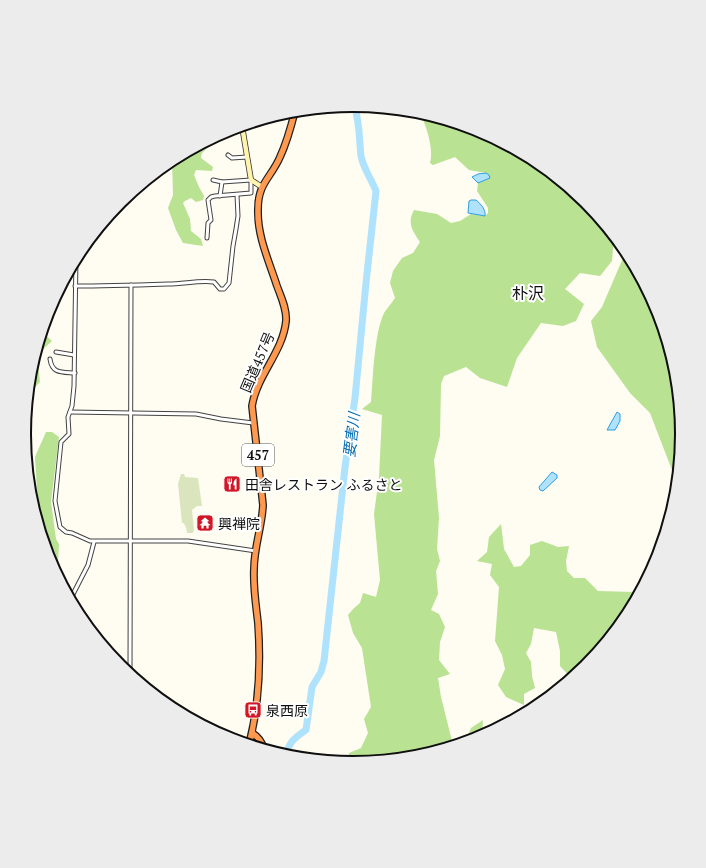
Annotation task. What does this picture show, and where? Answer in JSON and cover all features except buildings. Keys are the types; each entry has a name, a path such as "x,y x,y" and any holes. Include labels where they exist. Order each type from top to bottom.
{"highway":[{"name":"国道457号","path":"252,733 258,702 258,624 254,574 263,505 252,406 258,385 280,343 286,320 285,307 260,235 258,209 262,187 280,159 293,118"},
{"name":"457","path":"250,739 252,733"},
{"path":"252,733 257,735 261,742"}],"street":[{"path":"207,238 208,223 211,220 208,200 211,197 251,193 251,180 243,132"},
{"path":"228,155 232,158 247,157"},
{"path":"213,180 222,182 251,180 262,187"},
{"path":"220,196 222,182"},
{"path":"75,286 190,283 206,281 214,282 222,289 226,288 229,283 237,223 237,195"},
{"path":"76,270 74,393 68,417 69,434 61,442 59,474 55,491 55,500 60,527 66,532 72,533 90,542 188,541 256,551"},
{"path":"130,666 131,285"},
{"path":"56,352 74,355"},
{"path":"50,359 51,366 56,370 74,373"},
{"path":"70,412 196,414 253,423"},
{"path":"73,594 88,565 94,542"}],"green space":[{"path":"423,120 457,129 495,145 532,166 581,206 595,222 613,245 612,261 600,276 580,273 565,289 584,304 576,321 563,326 541,323 517,358 507,387 480,378 466,367 444,376 441,384 440,436 434,460 439,518 437,549 440,561 436,571 438,594 431,610 439,614 445,627 440,642 439,660 450,674 438,678 452,740 416,750 374,755 349,756 349,753 361,748 368,733 364,719 371,707 362,648 353,633 348,615 360,603 363,593 376,597 380,580 374,514 379,477 382,415 362,409 371,402 374,357 378,333 384,313 395,298 390,283 393,271 402,258 413,253 420,242 411,226 411,219 414,210 437,214 451,223 460,221 471,214 485,216 488,213 488,208 477,191 478,183 489,178 489,175 486,173 469,170 455,157 433,165 430,163 431,151 427,130"},
{"path":"210,145 202,153 201,158 213,167 212,171 196,170 194,175 204,196 203,200 196,202 191,198 183,203 190,219 191,231 201,239 203,246 183,243 176,230 168,208 173,195 172,167"},
{"path":"623,258 642,292 658,330 669,371 675,434 672,471 650,413 630,393 597,347 591,321 602,307"},
{"path":"46,336 52,341 42,350"},
{"path":"38,366 40,382 35,387"},
{"path":"46,432 52,432 59,437 51,502 56,539 59,544 58,562 48,538 38,499 35,457"},
{"path":"181,474 184,474 185,477 198,478 202,506 197,506 192,510 193,533 187,533 184,523 182,523 178,484"},
{"path":"501,524 504,549 514,567 521,566 530,555 530,545 542,541 558,547 569,546 566,561 567,571 574,578 585,578 598,591 634,592 621,613 608,630 581,662 567,674 560,666 560,651 556,632 534,628 531,644 526,653 531,662 535,688 524,694 524,705 506,697 498,685 505,669 502,655 495,641 499,587 490,575 492,564 477,561 487,552 489,537"},
{"path":"483,720 482,728 468,734 471,728"}],"water":[{"path":"486,173 490,178 478,183 472,177 478,174"},
{"path":"476,200 480,203 484,209 485,216 468,213 469,201"},
{"path":"617,412 620,414 620,421 615,430 607,430"},
{"path":"552,472 557,475 557,478 543,491 540,490 539,487"}],"waterway":[{"name":"要害川","path":"289,750 292,741 306,730 312,687 321,672 324,661 345,467 355,398 376,191 361,156 356,112"}],"place":[{"name":"田舎レストラン ふるさと","path":"232,484"},
{"name":"興禅院","path":"205,523"},
{"name":"泉西原","path":"253,710"}],"district":[{"name":"朴沢","path":"528,293"}]}
